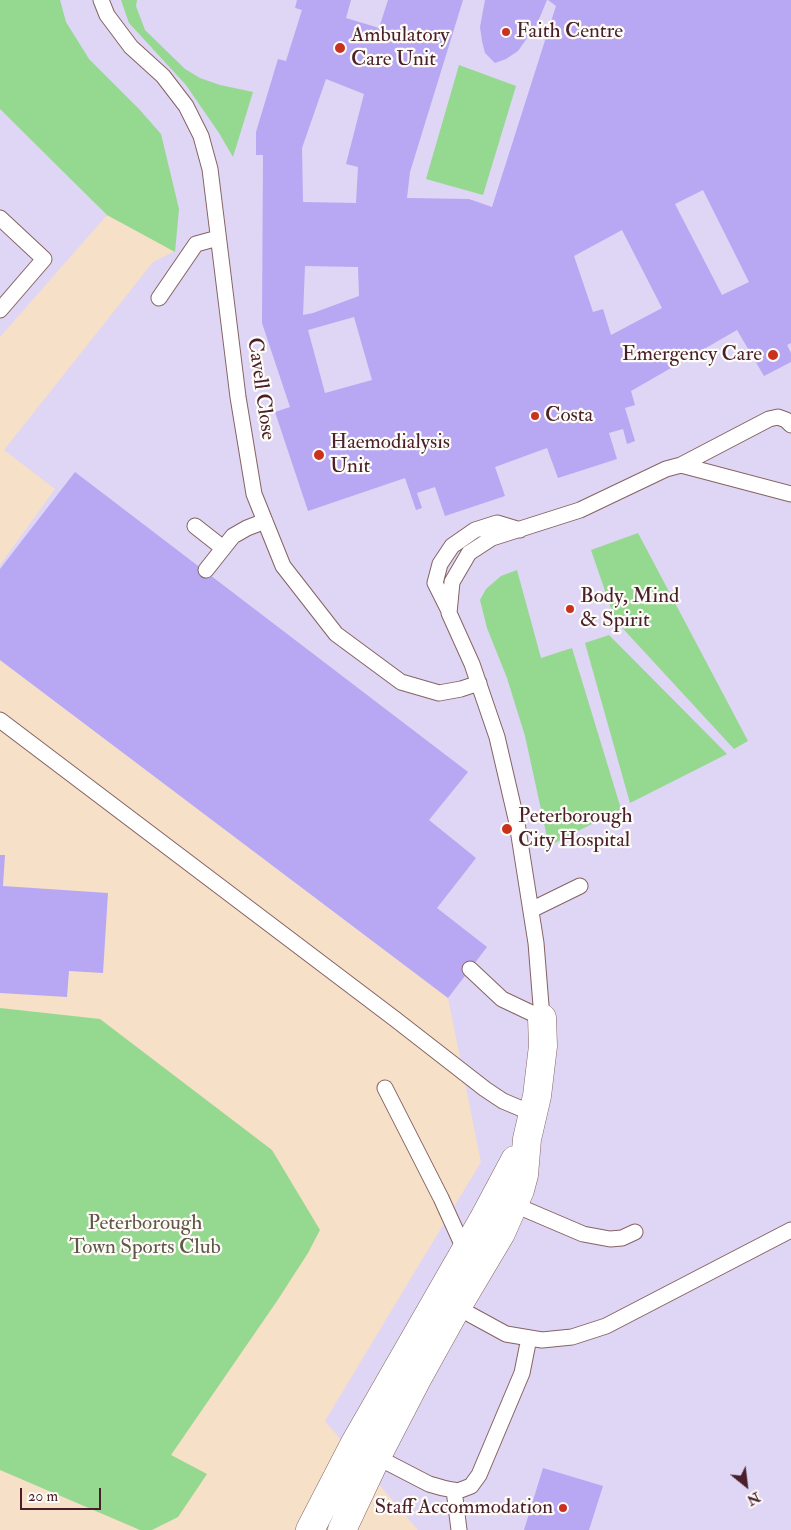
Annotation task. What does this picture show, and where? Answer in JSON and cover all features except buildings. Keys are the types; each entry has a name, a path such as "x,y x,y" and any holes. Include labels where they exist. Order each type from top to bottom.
{"street":[{"path":"310,1530 365,1450 473,1258 501,1233 505,1201 524,1175 543,1046 542,1018"},
{"path":"342,1530 365,1450"}],"lane":[{"name":"Cavell Close","path":"101,0 107,15 131,46 162,76 186,106 201,136 210,169 238,397 254,494 283,566 336,634 401,682 439,693 479,683"},
{"path":"0,218 44,259 0,310"},
{"path":"159,298 196,244 218,238"},
{"path":"470,969 502,999 542,1018 536,942 517,823 500,747 479,683 449,613 452,582 469,553 492,538 580,510 666,469 681,465 769,419 778,417 786,420 791,425"},
{"path":"681,465 791,494"},
{"path":"206,570 233,536 265,521"},
{"path":"195,526 223,548"},
{"path":"0,720 395,1019 484,1089 503,1101 530,1127"},
{"path":"531,910 580,886"},
{"path":"385,1088 461,1240 473,1258"},
{"path":"505,1201 590,1236 610,1239 622,1238 635,1232"},
{"path":"447,1302 506,1334 542,1340 572,1337 606,1326 791,1230"},
{"path":"365,1450 430,1484 454,1490 471,1486 479,1475 522,1373 529,1338"},
{"path":"454,1490 459,1530"}],"shaded area":[{"name":"Peterborough City Hospital","path":"0,0 791,0 791,1530 418,1530 325,1421 481,1162 448,998 0,660 0,565 55,489 4,450 153,262 175,251 107,215 0,337"}],"green space":[{"path":"0,0 60,0 66,22 89,59 161,134 179,209 175,252 107,215 0,109"},
{"path":"121,0 137,0 136,6 145,30 185,69 200,78 220,85 253,92 233,157 186,85 129,23"},
{"path":"459,65 516,86 483,195 426,179"},
{"path":"638,533 748,741 734,749 615,620 591,550"},
{"path":"517,570 541,658 572,648 621,809 549,846 525,736 507,678 487,628 480,600 486,589 501,576"},
{"path":"609,635 727,754 630,803 585,643"},
{"name":"Peterborough Town Sports Club","path":"0,1008 100,1019 272,1150 320,1230 308,1253 277,1301 171,1455 207,1474 178,1517 152,1530 140,1530 0,1470"}],"place":[{"name":"Faith Centre","path":"506,32"},
{"name":"Ambulatory Care Unit","path":"340,48"},
{"name":"Emergency Care","path":"773,355"},
{"name":"Costa","path":"535,416"},
{"name":"Haemodialysis Unit","path":"319,455"},
{"name":"Body, Mind & Spirit","path":"570,609"},
{"name":"Peterborough City Hospital","path":"507,829"},
{"name":"Staff Accommodation","path":"563,1508"}]}
